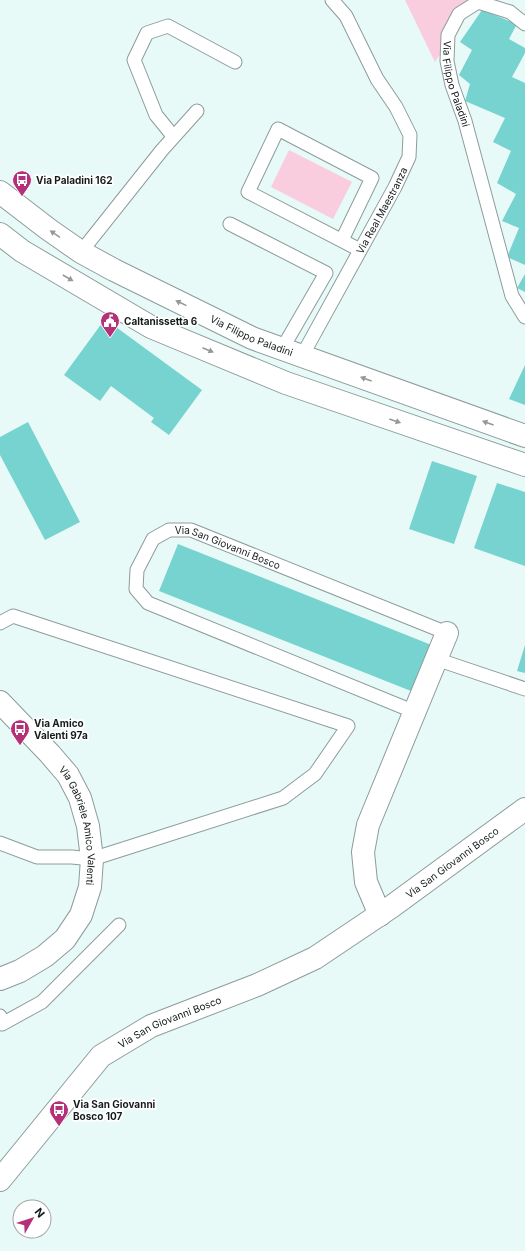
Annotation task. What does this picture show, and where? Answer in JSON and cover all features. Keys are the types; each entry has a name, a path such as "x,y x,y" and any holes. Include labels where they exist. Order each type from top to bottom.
{"street":[{"name":"Via Filippo Paladini","path":"0,192 81,252 114,270 252,338 525,436"},
{"path":"0,234 22,251 151,327 286,383 525,465"},
{"name":"Via San Giovanni Bosco","path":"380,915 366,882 363,852 368,825 447,633"},
{"name":"Via Gabriele Amico Valenti","path":"0,702 68,775 80,798 88,826 92,859 90,887 81,915 65,939 45,956 20,971 0,979"},
{"name":"Via San Giovanni Bosco","path":"0,1180 101,1056 151,1026 257,985 315,958 380,915 525,809"}],"lane":[{"name":"Via Real Maestranza","path":"292,353 360,250 395,187 409,157 410,135 396,107 377,79 346,16 332,0"},
{"name":"Via Filippo Paladini","path":"525,24 510,12 478,2 459,14 448,35 447,60 452,85 465,121 512,296 525,317"},
{"path":"173,136 156,115 134,60 147,33 168,26 235,62"},
{"path":"81,252 173,136 197,110"},
{"path":"342,240 372,178 278,129 248,192 360,250"},
{"path":"230,224 326,273 292,353"},
{"name":"Via San Giovanni Bosco","path":"414,712 148,603 136,589 137,570 153,539 169,530 191,530 447,633"},
{"path":"0,623 12,616 348,726 315,774 283,798 92,859 37,856 0,843"},
{"path":"436,659 525,689"},
{"path":"0,1016 2,1024 42,1002 119,925"}],"shaded area":[{"path":"405,0 476,0 435,62"},
{"path":"289,150 352,182 333,219 271,187"}],"building":[{"path":"482,10 517,24 509,39 525,48 525,53 512,77 525,83 525,265 507,257 519,228 502,221 516,194 497,183 511,151 493,142 505,118 465,101 470,84 459,75 472,50 460,42"},
{"path":"525,274 525,292 517,288"},
{"path":"105,319 202,390 169,435 151,422 154,418 111,386 100,401 64,375"},
{"path":"525,365 525,405 509,399"},
{"path":"28,422 80,522 45,540 0,455 0,437"},
{"path":"432,461 477,476 454,544 409,529"},
{"path":"497,483 525,492 525,566 474,548"},
{"path":"178,544 434,646 416,693 159,591"},
{"path":"525,645 525,673 517,671"}],"place":[{"name":"Via Paladini 162","path":"22,197"},
{"name":"Caltanissetta 6","path":"110,338"},
{"name":"Via Amico Valenti 97a","path":"20,746"},
{"name":"Via San Giovanni Bosco 107","path":"59,1127"}]}
